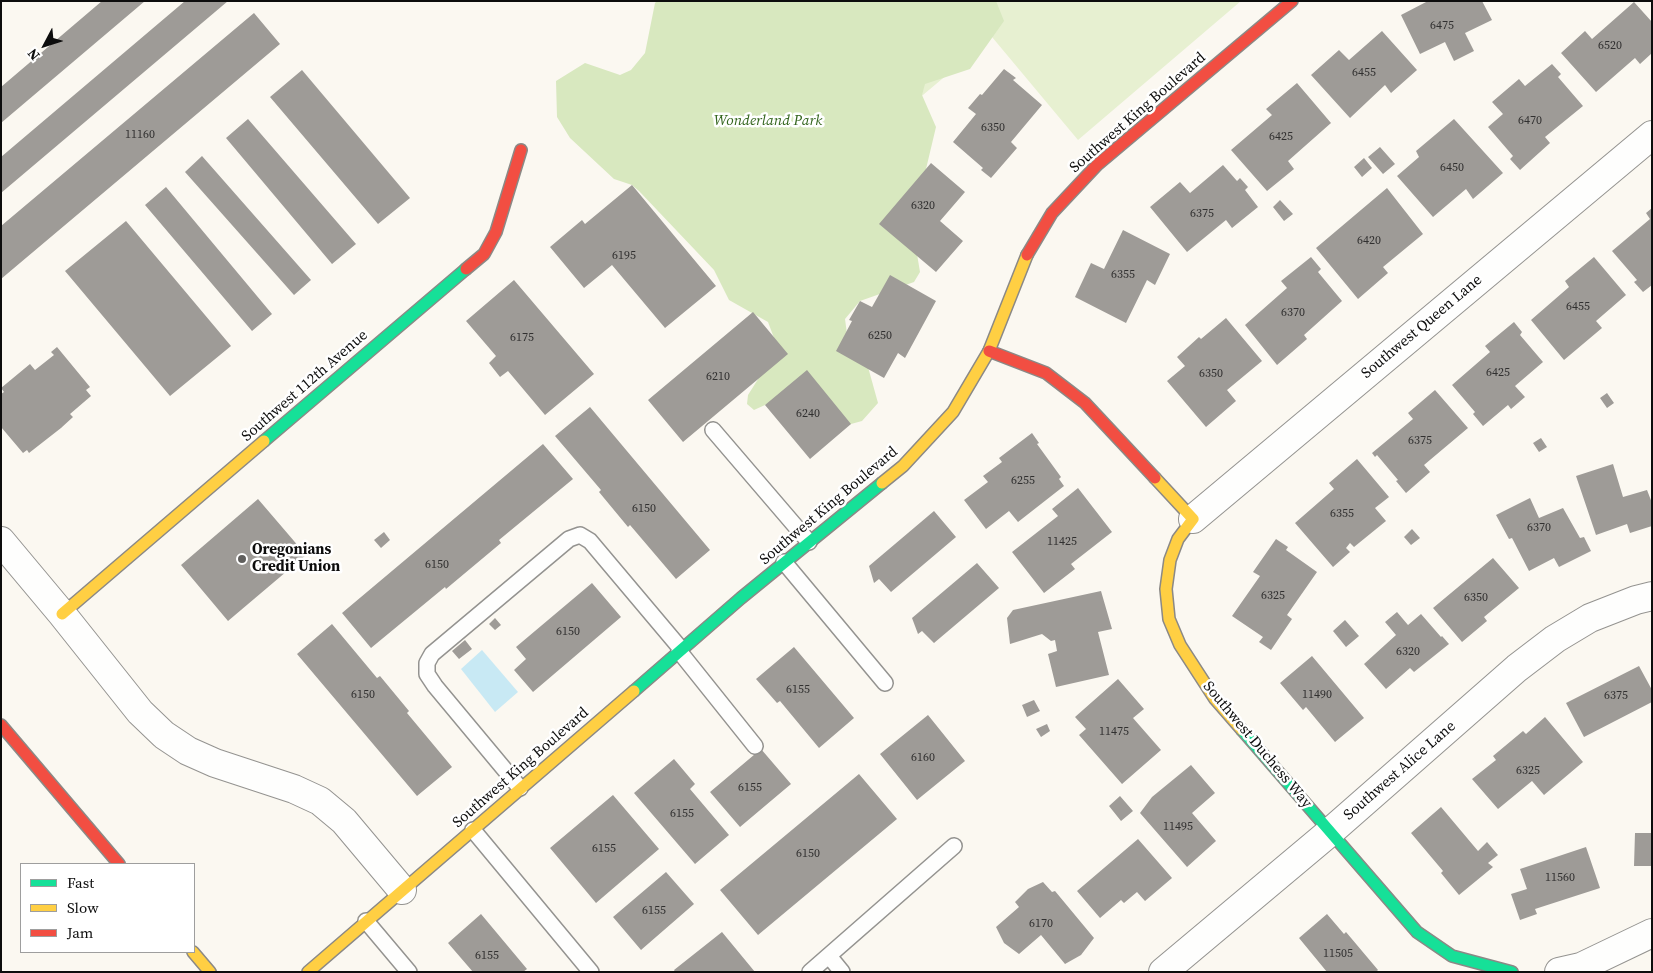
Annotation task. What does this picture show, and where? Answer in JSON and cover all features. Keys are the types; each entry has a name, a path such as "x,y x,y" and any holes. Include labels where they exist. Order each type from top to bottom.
{"street":[{"name":"Southwest King Boulevard","path":"308,972 680,650 808,542 903,466 953,412 989,351 1024,260 1052,213 1097,166 1292,1"},
{"name":"Southwest Queen Lane","path":"1193,519 1652,135"},
{"name":"Southwest 112th Avenue","path":"62,614 484,254 496,232 521,150"},
{"path":"989,351 1046,373 1085,403 1193,519"},
{"name":"Southwest Duchess Way","path":"1193,519 1178,539 1170,560 1166,589 1169,619 1180,645 1215,699 1417,932 1452,956 1481,966 1512,972"},
{"path":"1,541 140,712 164,735 188,751 294,789 320,801 344,821 402,890"},
{"name":"Southwest Alice Lane","path":"1163,972 1330,832 1516,668 1555,639 1590,618 1636,600 1652,596"},
{"path":"1,725 117,863"},
{"path":"1559,972 1581,966 1652,933"},
{"path":"194,953 210,972"}],"lane":[{"path":"713,430 808,542"},
{"path":"520,788 435,686 427,674 427,663 432,654 569,539 580,535 590,541 680,650 755,746"},
{"path":"784,562 885,683"},
{"path":"473,830 591,972"},
{"path":"810,972 954,846"},
{"path":"366,921 409,972"},
{"path":"829,956 842,972"}],"green space":[{"name":"Wonderland Park","path":"657,1 996,1 1004,21 970,69 925,84 922,95 936,127 926,169 930,210 917,254 920,272 914,282 860,301 845,319 849,349 868,367 878,403 862,421 840,429 798,390 754,410 747,404 748,395 772,357 774,338 768,322 729,300 714,270 639,191 632,185 614,179 570,138 557,117 556,81 585,63 620,75 631,70 645,53"},
{"path":"732,1 1241,1 1078,140 992,37 892,121"}],"water":[{"path":"482,650 518,692 495,712 461,669"}],"building":[{"path":"102,1 145,1 1,123 1,87"},
{"path":"185,1 228,1 1,193 1,157"},
{"path":"1428,1 1482,1 1492,20 1465,33 1474,51 1454,61 1445,42 1420,54 1401,15"},
{"path":"1634,2 1652,22 1652,53 1640,64 1635,58 1596,92 1561,53 1585,31 1592,39"},
{"path":"254,13 280,44 1,279 1,226"},
{"path":"1382,31 1417,70 1391,93 1385,85 1350,118 1311,75 1339,50 1349,60"},
{"path":"1552,64 1561,74 1558,77 1583,106 1545,137 1550,143 1520,170 1510,159 1513,156 1488,127 1503,114 1492,102 1519,79 1525,86"},
{"path":"1004,69 1016,78 1013,80 1042,105 1011,142 1017,148 991,178 981,170 983,168 953,142 976,114 968,108"},
{"path":"302,70 410,198 378,224 270,97"},
{"path":"1297,83 1331,123 1288,161 1294,169 1267,191 1231,150 1272,115 1266,109"},
{"path":"248,119 356,244 332,264 226,138"},
{"path":"1454,119 1503,173 1473,199 1466,189 1433,217 1397,176 1419,157 1416,151"},
{"path":"1380,147 1395,164 1383,174 1368,157"},
{"path":"202,156 311,280 294,295 185,172"},
{"path":"1364,158 1372,168 1362,177 1354,167"},
{"path":"931,163 965,192 940,221 963,241 936,272 879,224"},
{"path":"1223,165 1237,181 1240,178 1248,187 1245,190 1258,207 1232,228 1226,220 1187,252 1150,207 1180,182 1190,193"},
{"path":"632,185 716,286 665,328 612,265 584,288 550,247 582,220 585,224"},
{"path":"166,187 272,314 252,331 145,205"},
{"path":"1387,188 1423,234 1383,267 1388,273 1358,299 1316,248"},
{"path":"1280,200 1293,214 1284,221 1273,207"},
{"path":"1652,208 1652,285 1643,292 1634,282 1637,280 1612,251 1650,219 1646,213"},
{"path":"126,221 231,346 170,396 65,271"},
{"path":"1123,230 1170,254 1155,285 1147,280 1126,323 1075,297 1091,263 1104,269"},
{"path":"1311,257 1321,269 1318,272 1342,301 1304,335 1307,339 1277,365 1245,325 1287,288 1281,281"},
{"path":"1594,257 1626,295 1596,321 1602,328 1564,360 1531,320 1569,287 1565,281"},
{"path":"890,275 936,301 905,358 898,353 884,378 836,351 852,321 849,320 860,301 872,307"},
{"path":"514,280 594,374 545,415 508,371 500,377 489,363 496,356 466,321"},
{"path":"753,312 788,354 683,442 648,400"},
{"path":"1226,318 1262,361 1227,390 1236,401 1206,427 1167,381 1185,366 1177,357 1199,337 1201,339"},
{"path":"1514,322 1522,332 1520,335 1543,362 1515,386 1525,397 1511,409 1508,405 1483,426 1473,414 1475,412 1452,385 1490,352 1485,346"},
{"path":"57,347 90,387 86,390 91,396 70,414 73,417 61,428 29,453 27,450 23,453 1,427 1,394 4,392 1,388 30,364 35,370 54,355 51,352"},
{"path":"807,370 851,424 810,459 765,405"},
{"path":"1435,390 1468,428 1424,465 1430,472 1406,493 1396,481 1398,480 1377,455 1375,457 1372,453 1413,419 1408,413"},
{"path":"1607,393 1614,403 1607,408 1600,398"},
{"path":"590,407 710,550 676,579 630,525 628,527 599,492 601,490 555,436"},
{"path":"1032,433 1039,443 1037,444 1061,477 1059,479 1064,486 1018,522 1009,511 986,529 964,500 988,482 983,476 1002,462 999,458"},
{"path":"1541,438 1547,447 1539,452 1533,443"},
{"path":"543,444 573,479 499,540 501,543 371,648 342,613"},
{"path":"1357,459 1389,497 1375,508 1386,521 1354,547 1350,543 1346,548 1350,552 1333,567 1295,523 1334,489 1329,483"},
{"path":"1613,464 1623,497 1647,490 1652,503 1652,526 1630,533 1627,524 1596,535 1576,476"},
{"path":"1078,488 1112,532 1071,564 1075,569 1044,593 1012,552 1058,516 1052,509"},
{"path":"1530,498 1539,518 1563,508 1580,538 1584,537 1591,551 1559,567 1554,558 1529,571 1512,538 1509,539 1496,515"},
{"path":"258,499 306,555 228,621 181,565"},
{"path":"934,511 956,537 891,592 879,579 874,583 869,566"},
{"path":"1412,529 1420,538 1411,545 1404,537"},
{"path":"384,532 390,540 381,548 374,540"},
{"path":"1276,539 1288,547 1286,550 1317,572 1287,615 1292,619 1271,650 1259,642 1263,637 1232,616 1260,576 1253,572"},
{"path":"1493,558 1519,588 1484,617 1487,621 1462,642 1433,608"},
{"path":"977,563 999,588 934,643 922,631 918,634 912,618"},
{"path":"592,583 621,617 533,692 514,670 526,659 516,647"},
{"path":"1101,591 1112,629 1098,632 1109,675 1056,687 1048,654 1057,651 1055,640 1051,641 1042,634 1010,644 1007,618 1013,610"},
{"path":"1397,612 1408,625 1421,614 1449,644 1414,672 1410,668 1386,689 1364,664 1396,635 1385,622"},
{"path":"495,618 501,625 495,630 489,624"},
{"path":"1345,620 1359,636 1346,647 1333,631"},
{"path":"332,624 377,678 380,676 409,711 407,713 452,767 417,796 297,654"},
{"path":"465,640 472,649 459,659 452,651"},
{"path":"794,647 854,718 819,748 780,701 777,703 756,679"},
{"path":"1312,656 1364,718 1335,742 1306,707 1303,710 1280,683"},
{"path":"1639,666 1652,690 1652,702 1584,737 1566,703"},
{"path":"1118,679 1144,709 1133,718 1161,750 1122,784 1079,735 1086,729 1075,717"},
{"path":"1034,700 1040,711 1027,717 1022,705"},
{"path":"928,715 965,761 917,800 880,754"},
{"path":"1545,717 1583,762 1544,795 1532,781 1498,809 1472,779 1496,760 1493,756 1523,731 1526,734"},
{"path":"1047,724 1050,731 1041,737 1036,729"},
{"path":"761,749 791,784 740,827 710,792"},
{"path":"674,759 695,784 690,789 729,835 695,864 634,793"},
{"path":"1191,765 1215,793 1192,813 1216,841 1187,867 1140,813 1152,797"},
{"path":"859,774 897,819 758,935 720,890"},
{"path":"613,795 659,849 596,903 550,848"},
{"path":"1120,796 1133,811 1121,821 1109,806"},
{"path":"1441,807 1478,851 1487,842 1498,855 1488,863 1493,867 1459,895 1441,873 1443,871 1411,833"},
{"path":"1635,833 1652,833 1652,866 1634,866"},
{"path":"1138,839 1172,878 1145,901 1137,892 1124,903 1121,900 1100,918 1077,891"},
{"path":"1586,847 1600,888 1535,909 1537,914 1520,920 1511,894 1527,889 1520,869"},
{"path":"666,872 694,904 641,950 613,917"},
{"path":"1043,882 1052,892 1055,891 1094,938 1081,955 1065,964 1041,935 1019,954 1004,943 996,927 1019,907 1015,902 1028,889"},
{"path":"481,914 527,969 523,972 473,972 448,943"},
{"path":"1327,914 1344,934 1346,932 1378,970 1376,972 1327,972 1299,938"},
{"path":"722,932 755,972 675,972 674,970"}],"traffic: fast":[{"path":"264,441 466,269"},
{"path":"634,691 741,598 882,483"},
{"path":"1242,730 1417,932 1452,956 1512,972"}],"traffic: slow":[{"path":"882,483 903,466 953,412 989,351 1027,255"},
{"path":"62,614 264,441"},
{"path":"1155,478 1193,519 1178,539 1170,560 1166,589 1169,619 1180,645 1215,699 1242,730"},
{"path":"308,972 634,691"},
{"path":"194,953 210,972"}],"traffic: jam":[{"path":"1027,255 1052,213 1097,165 1292,1"},
{"path":"466,269 484,254 496,232 521,150"},
{"path":"989,351 1046,373 1085,403 1155,478"},
{"path":"1,725 118,863"}],"place":[{"name":"Oregonians Credit Union","path":"242,559"}]}
